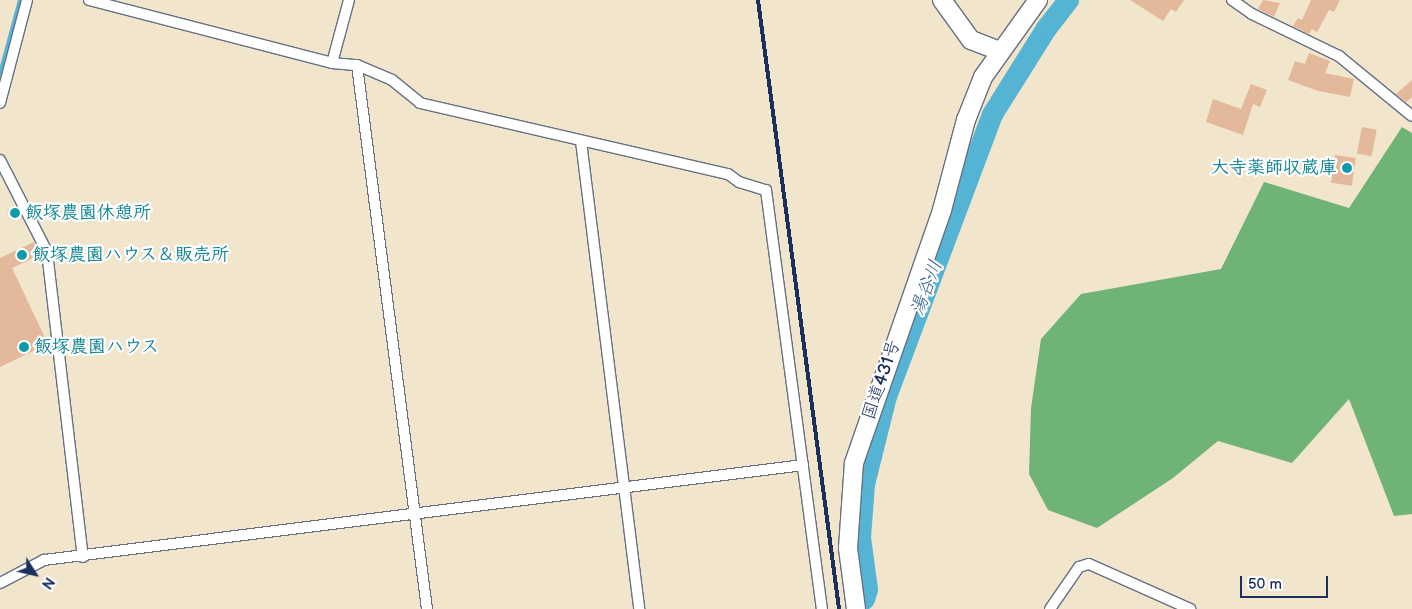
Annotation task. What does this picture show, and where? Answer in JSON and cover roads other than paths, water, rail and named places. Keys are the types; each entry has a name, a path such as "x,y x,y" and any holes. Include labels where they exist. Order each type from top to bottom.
{"highway":[{"path":"942,0 970,40 1000,51"},
{"path":"955,0 1000,51"},
{"name":"国道431号","path":"856,609 848,548 854,463 942,210 966,120 983,77 1038,0"}],"street":[{"path":"0,103 27,0"},
{"path":"89,0 332,63 357,65 392,80 420,103 728,174 739,182 766,190 822,609"},
{"path":"332,63 349,0"},
{"path":"1232,0 1252,14 1339,56 1412,116"},
{"path":"357,65 427,609"},
{"path":"581,141 639,609"},
{"path":"0,160 47,252 83,557"},
{"path":"0,583 44,560 83,557 803,465"},
{"path":"1050,609 1079,567 1090,564 1190,609"}],"waterway":[{"path":"0,74 20,0"},
{"name":"湯谷川","path":"864,599 867,589 860,537 864,484 886,396 992,114 1046,28 1068,0"}],"railway":[{"path":"758,0 839,609"}],"place":[{"name":"大寺薬師収蔵庫","path":"1347,168"},
{"name":"飯塚農園休憩所","path":"15,213"},
{"name":"飯塚農園ハウス＆販売所","path":"22,255"},
{"name":"飯塚農園ハウス","path":"24,347"}]}
